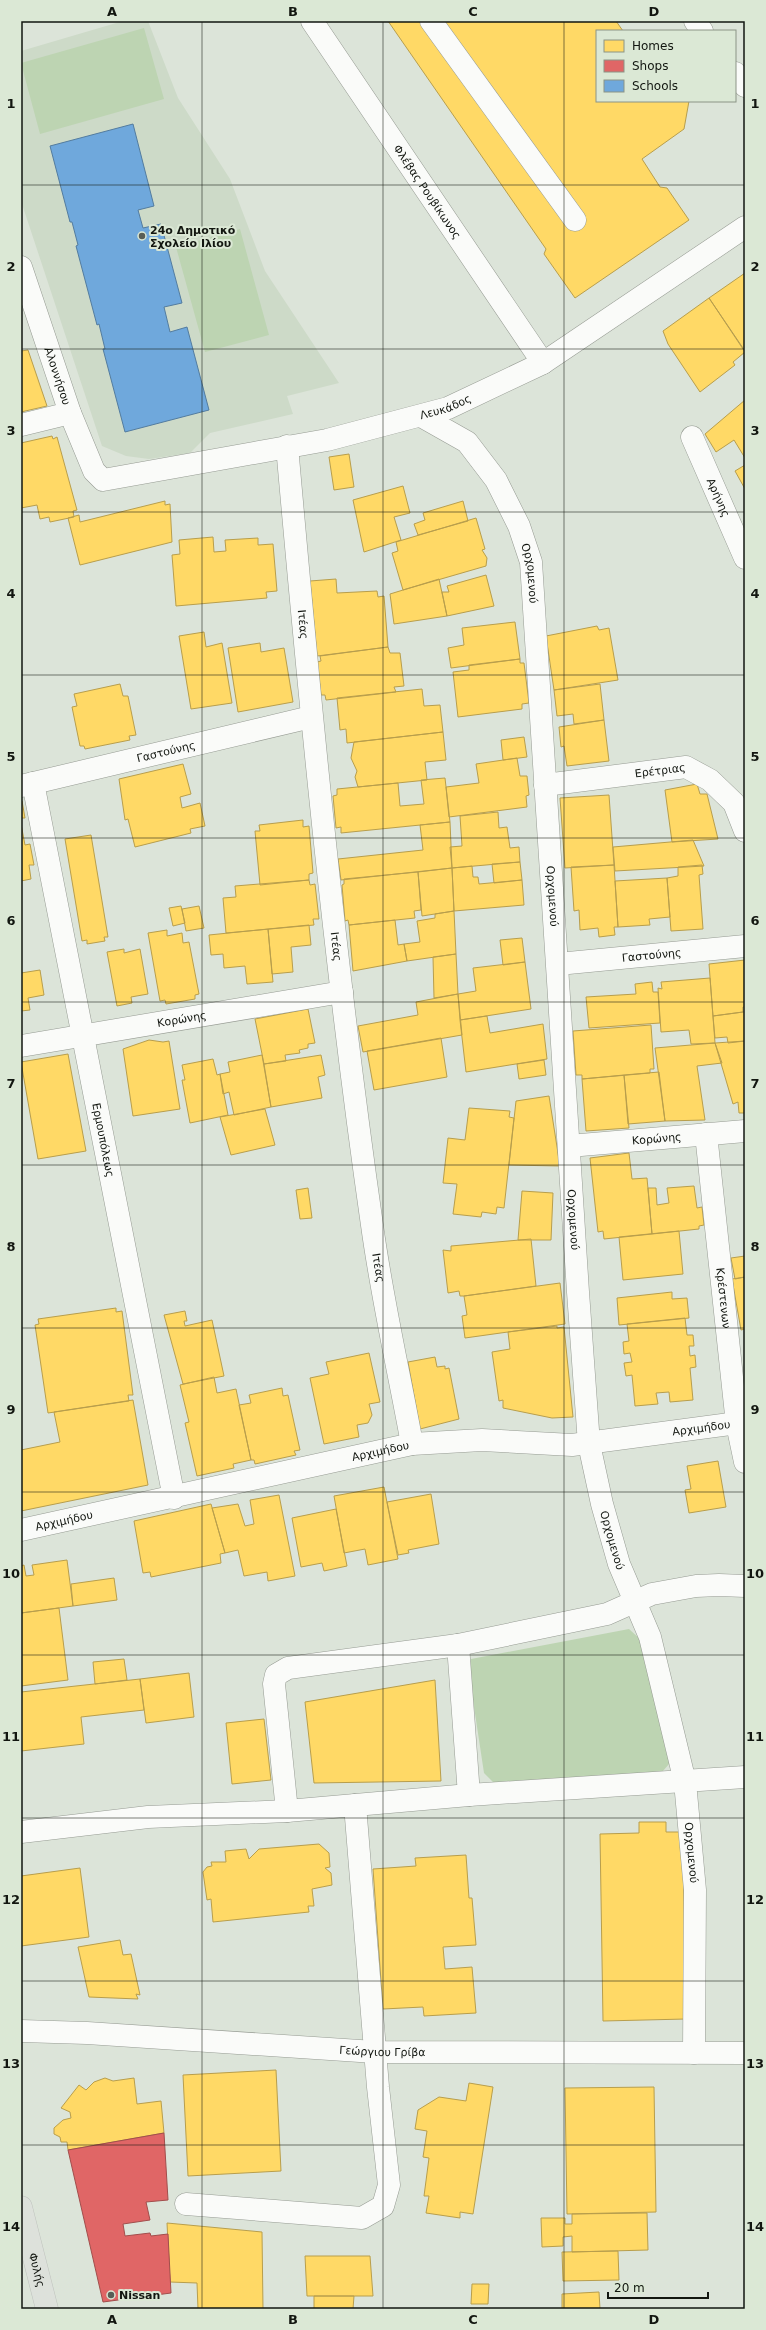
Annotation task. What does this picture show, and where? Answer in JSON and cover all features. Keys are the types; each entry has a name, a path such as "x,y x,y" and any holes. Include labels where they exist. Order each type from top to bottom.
{"main road":[{"name":"Φυλής","path":"21,2207 47,2309"}],"street":[{"name":"Φλέβας Ρουβίκωνος","path":"312,21 543,363"},
{"path":"431,21 575,220"},
{"path":"695,21 701,30"},
{"path":"736,74 745,86"},
{"name":"Λευκάδος","path":"104,480 327,440 448,408 543,363 745,227"},
{"name":"Αλοννήσου","path":"21,267 70,413 94,471 104,480"},
{"path":"21,425 70,413"},
{"name":"Ορχομενού","path":"421,416 467,442 496,480 519,526 531,562 590,1444 610,1537 633,1602 650,1637 685,1782 695,1890 694,2053"},
{"name":"Αρήνης","path":"692,437 745,558"},
{"name":"Ιτέας","path":"287,446 311,717 342,992 372,1228 412,1444"},
{"name":"Γαστούνης","path":"27,784 311,717"},
{"name":"Ερέτριας","path":"545,785 686,768 710,780 734,803 745,831"},
{"name":"Ερμουπόλεως","path":"27,784 83,1036 174,1498"},
{"name":"Γαστούνης","path":"558,964 745,946"},
{"name":"Κορώνης","path":"21,1046 342,992"},
{"name":"Κορώνης","path":"569,1146 745,1131"},
{"name":"Κρέστενων","path":"706,1134 745,1462"},
{"name":"Αρχιμήδου","path":"21,1530 174,1498 412,1444 482,1440 572,1446 741,1423"},
{"path":"287,1811 274,1684 276,1674 288,1668 458,1646 607,1614 652,1594 696,1586 719,1584 745,1586"},
{"path":"458,1646 469,1795"},
{"path":"21,1832 148,1817 287,1811 469,1795 745,1777"},
{"path":"186,2204 362,2218 383,2206 389,2185 375,2052 355,1805"},
{"name":"Γεώργιου Γρίβα","path":"21,2031 87,2033 375,2052 745,2053"}],"shaded area":[{"name":"24ο Δημοτικό Σχολείο Ιλίου","path":"123,21 148,21 178,98 230,179 265,271 339,383 287,396 293,414 210,433 190,453 149,459 126,456 102,446 21,201 21,51"}],"green space":[{"path":"144,28 164,99 40,134 21,63"},
{"path":"240,229 269,335 205,352 176,247"},
{"path":"629,1629 641,1640 670,1763 662,1772 495,1784 484,1773 468,1667 471,1659"}],"building: Homes":[{"path":"388,21 616,21 622,30 596,30 596,102 689,102 684,129 642,159 660,187 667,188 689,220 575,298 544,254 546,249"},
{"path":"745,273 745,351 709,298"},
{"path":"709,298 745,352 733,362 735,365 700,392 668,344 663,331"},
{"path":"28,350 47,406 21,412 21,351"},
{"path":"745,400 745,458 734,440 716,452 705,434"},
{"path":"52,436 53,439 57,437 77,510 73,511 74,517 50,522 49,517 40,519 37,505 21,508 21,443"},
{"path":"349,454 354,487 334,490 329,457"},
{"path":"745,465 745,489 735,471"},
{"path":"403,486 410,513 394,517 401,540 364,552 353,500"},
{"path":"165,501 165,505 170,504 172,542 80,565 68,518 79,515 80,522"},
{"path":"463,501 468,521 418,535 414,524 425,520 423,513"},
{"path":"476,518 485,549 482,550 487,558 486,566 403,590 392,553 398,551 396,542"},
{"path":"213,537 214,552 226,551 225,540 258,538 258,545 273,544 277,591 266,592 267,598 176,606 172,555 180,554 179,540"},
{"path":"486,575 494,606 447,616 442,592 449,592 447,586"},
{"path":"336,579 337,593 377,591 378,597 384,596 388,647 317,656 310,581"},
{"path":"439,579 447,616 394,624 390,594"},
{"path":"515,622 520,659 451,668 448,648 464,645 462,628"},
{"path":"597,626 599,630 609,628 618,680 554,690 546,636"},
{"path":"204,632 206,647 222,643 232,703 191,709 179,636"},
{"path":"260,643 261,652 284,648 293,702 238,712 228,648"},
{"path":"388,647 390,653 400,653 404,686 394,687 396,692 326,700 325,695 321,695 317,662 321,661 320,656"},
{"path":"520,659 520,663 524,663 529,703 522,704 522,709 458,717 453,672 469,670 469,665"},
{"path":"120,684 123,696 128,696 136,735 129,736 130,740 85,749 84,746 80,746 72,707 77,706 74,694"},
{"path":"600,684 604,720 574,724 573,714 557,716 554,690"},
{"path":"422,689 424,706 440,705 443,732 347,743 346,729 340,730 337,698"},
{"path":"604,720 609,761 567,766 564,746 561,747 559,727"},
{"path":"443,732 446,760 425,762 427,780 358,787 355,777 357,771 351,758 354,742"},
{"path":"524,737 527,757 503,760 501,740"},
{"path":"517,758 520,776 527,776 529,795 526,796 527,807 449,817 446,787 479,783 476,764"},
{"path":"183,764 191,794 180,797 182,808 200,803 205,826 190,829 191,833 135,847 128,819 125,820 119,779"},
{"path":"445,778 450,822 341,833 341,827 336,828 333,796 337,795 337,789 398,783 400,806 424,804 421,780"},
{"path":"697,784 700,794 707,794 718,839 672,842 665,790"},
{"path":"609,795 614,865 565,868 560,798"},
{"path":"22,801 25,818 21,818"},
{"path":"498,812 499,828 507,827 510,848 519,847 520,862 452,868 450,847 462,846 460,816"},
{"path":"303,820 303,827 309,826 313,873 309,874 309,880 260,885 255,831 260,831 259,825"},
{"path":"450,822 452,868 341,880 338,859 423,850 420,825"},
{"path":"21,824 25,845 30,844 34,865 29,865 31,879 21,881"},
{"path":"91,835 108,937 104,937 105,941 87,944 87,940 82,941 65,839"},
{"path":"693,840 704,866 615,871 613,847"},
{"path":"520,862 522,880 494,883 492,864"},
{"path":"614,865 618,927 614,927 615,935 599,937 598,928 580,930 579,910 574,911 571,867"},
{"path":"702,865 703,874 699,875 703,929 671,931 667,878 678,876 678,867"},
{"path":"472,866 473,877 478,877 479,884 522,880 524,905 454,911 452,868"},
{"path":"452,868 454,911 422,916 418,872"},
{"path":"418,872 421,910 414,911 415,918 349,925 348,920 345,921 342,885 344,884 344,879"},
{"path":"667,878 670,917 649,919 650,925 618,927 615,881"},
{"path":"309,880 310,885 315,884 319,919 313,919 314,925 226,933 223,898 236,897 235,886"},
{"path":"181,906 185,923 173,926 169,908"},
{"path":"199,906 204,928 186,931 182,909"},
{"path":"454,911 456,954 407,961 404,944 420,942 417,921 435,918 435,914"},
{"path":"395,920 398,945 404,944 407,961 353,971 349,925"},
{"path":"309,925 311,945 291,947 293,972 272,974 268,929"},
{"path":"268,929 273,982 247,984 245,966 224,968 223,954 211,955 209,935"},
{"path":"167,930 167,936 182,933 183,943 189,942 199,994 195,995 195,999 166,1004 165,1000 160,1001 148,933"},
{"path":"522,938 525,962 503,965 500,940"},
{"path":"124,949 124,953 140,949 148,994 131,997 132,1003 117,1006 107,952"},
{"path":"456,954 458,994 434,998 433,957"},
{"path":"745,960 745,1007 743,1007 743,1012 713,1016 709,964"},
{"path":"525,962 531,1009 460,1020 458,994 476,991 473,968"},
{"path":"40,970 44,995 28,998 30,1010 21,1011 21,973"},
{"path":"710,978 715,1043 691,1044 689,1030 661,1032 658,988 662,989 661,982"},
{"path":"652,982 653,992 658,992 660,1023 589,1028 586,997 636,994 635,984"},
{"path":"458,994 462,1035 363,1052 358,1026 418,1015 416,1002"},
{"path":"308,1009 315,1043 308,1044 308,1048 299,1050 300,1053 285,1055 286,1061 264,1064 255,1019"},
{"path":"745,1012 745,1041 728,1043 727,1037 715,1038 713,1016"},
{"path":"487,1016 490,1033 543,1024 547,1059 466,1072 460,1020"},
{"path":"651,1025 654,1069 650,1069 650,1073 582,1079 582,1075 576,1075 573,1031"},
{"path":"441,1038 447,1077 374,1090 367,1051"},
{"path":"149,1040 163,1042 169,1041 180,1109 133,1116 123,1049"},
{"path":"745,1041 745,1113 739,1113 738,1102 733,1104 715,1043"},
{"path":"715,1043 722,1063 697,1066 705,1120 665,1121 655,1048"},
{"path":"68,1054 86,1151 38,1159 21,1062"},
{"path":"262,1055 271,1107 234,1115 229,1092 223,1094 220,1074 230,1072 228,1062"},
{"path":"321,1055 325,1075 318,1077 322,1098 271,1107 264,1064"},
{"path":"213,1059 217,1075 220,1074 228,1115 190,1123 182,1080 185,1080 182,1065"},
{"path":"544,1060 546,1075 519,1079 517,1064"},
{"path":"659,1072 665,1121 628,1124 624,1075"},
{"path":"624,1075 629,1128 586,1131 582,1079"},
{"path":"549,1096 560,1166 509,1165 516,1101"},
{"path":"469,1108 510,1111 509,1117 514,1118 504,1208 497,1207 496,1214 482,1212 481,1217 453,1214 457,1184 443,1183 448,1138 465,1140"},
{"path":"265,1109 275,1145 231,1155 220,1117"},
{"path":"629,1153 632,1179 647,1178 652,1234 604,1239 603,1231 598,1232 590,1158"},
{"path":"694,1186 697,1208 702,1207 704,1225 699,1226 699,1229 652,1234 648,1188 656,1188 657,1205 669,1203 667,1188"},
{"path":"308,1188 312,1218 300,1219 296,1190"},
{"path":"522,1191 553,1193 551,1240 518,1240"},
{"path":"679,1231 683,1274 623,1280 619,1237"},
{"path":"531,1239 536,1286 464,1296 460,1296 459,1291 448,1293 443,1250 451,1251 451,1246"},
{"path":"745,1256 745,1277 735,1279 731,1258"},
{"path":"745,1277 745,1329 741,1330 732,1279"},
{"path":"560,1283 565,1324 465,1338 462,1316 467,1315 464,1296"},
{"path":"672,1292 672,1299 687,1298 689,1318 619,1325 617,1298"},
{"path":"116,1308 116,1312 122,1311 133,1395 128,1395 129,1401 48,1413 35,1325 39,1324 38,1319"},
{"path":"185,1311 187,1321 184,1321 185,1326 212,1320 224,1376 183,1384 164,1315"},
{"path":"685,1318 687,1335 693,1335 694,1346 689,1346 690,1356 695,1355 696,1367 690,1368 693,1400 670,1402 669,1392 656,1393 658,1404 635,1406 632,1375 626,1376 624,1363 632,1362 630,1353 624,1354 623,1342 629,1341 627,1324"},
{"path":"557,1326 557,1328 564,1327 573,1417 552,1418 503,1408 503,1400 499,1401 492,1352 510,1349 508,1332"},
{"path":"369,1353 380,1402 369,1404 372,1415 368,1423 357,1425 359,1437 324,1444 310,1378 329,1374 326,1362"},
{"path":"435,1357 437,1367 445,1366 445,1369 449,1368 459,1419 420,1429 408,1362"},
{"path":"214,1377 217,1393 236,1389 251,1460 233,1464 234,1468 197,1476 185,1423 189,1422 180,1385"},
{"path":"282,1388 283,1396 288,1395 300,1450 294,1451 296,1455 255,1464 254,1460 251,1460 239,1405 251,1403 249,1395"},
{"path":"133,1400 148,1485 21,1511 21,1450 60,1442 54,1412"},
{"path":"718,1461 726,1507 689,1513 685,1490 691,1489 687,1466"},
{"path":"384,1487 398,1559 368,1565 365,1549 344,1553 334,1496"},
{"path":"431,1494 439,1544 408,1550 409,1553 398,1555 387,1502"},
{"path":"279,1495 295,1576 268,1581 267,1572 244,1576 238,1550 225,1553 212,1508 238,1504 245,1526 254,1524 250,1500"},
{"path":"211,1504 225,1553 220,1554 221,1563 151,1577 150,1572 143,1573 134,1521"},
{"path":"336,1509 347,1566 324,1571 322,1563 301,1567 292,1518"},
{"path":"67,1560 73,1606 21,1613 21,1566 24,1565 26,1576 34,1575 32,1565"},
{"path":"114,1578 117,1600 73,1606 71,1584"},
{"path":"59,1608 68,1680 21,1686 21,1613"},
{"path":"124,1659 127,1680 95,1684 93,1662"},
{"path":"189,1673 194,1717 146,1723 140,1679"},
{"path":"140,1679 144,1710 81,1717 84,1744 21,1751 21,1692"},
{"path":"435,1680 441,1781 314,1783 305,1702"},
{"path":"264,1719 271,1780 232,1784 226,1723"},
{"path":"639,1822 666,1822 666,1832 683,1832 686,2019 603,2021 600,1834 639,1833"},
{"path":"319,1844 329,1853 330,1867 325,1868 331,1873 332,1885 312,1889 314,1906 308,1906 309,1912 213,1922 211,1899 207,1900 203,1872 207,1867 212,1866 211,1862 226,1862 225,1851 246,1849 249,1859 259,1849"},
{"path":"466,1855 469,1898 472,1898 476,1945 443,1947 445,1969 472,1967 476,2013 424,2016 423,2007 383,2009 373,1869 416,1866 415,1858"},
{"path":"80,1868 89,1937 21,1946 21,1876"},
{"path":"120,1940 123,1955 131,1954 140,1995 136,1994 138,1999 89,1997 78,1947"},
{"path":"276,2070 281,2171 188,2176 183,2075"},
{"path":"105,2078 113,2081 134,2078 137,2104 161,2101 164,2133 68,2150 67,2142 61,2142 60,2137 54,2134 54,2128 63,2120 71,2118 70,2112 61,2108 79,2085 86,2090 94,2082"},
{"path":"469,2083 493,2087 473,2214 460,2212 460,2218 426,2213 429,2196 424,2196 429,2158 423,2157 427,2131 415,2129 418,2110 439,2097 466,2101"},
{"path":"654,2087 656,2212 567,2214 565,2088"},
{"path":"647,2213 648,2250 572,2252 572,2236 563,2237 563,2246 542,2247 541,2218 565,2218 565,2224 572,2224 572,2214"},
{"path":"167,2223 262,2232 263,2309 198,2309 197,2283 170,2282"},
{"path":"618,2251 619,2280 563,2281 562,2252"},
{"path":"305,2256 370,2256 373,2296 307,2296"},
{"path":"472,2284 489,2284 488,2304 471,2304"},
{"path":"599,2292 600,2309 562,2309 562,2294"},
{"path":"314,2296 354,2296 353,2309 314,2309"}],"building: Shops":[{"path":"164,2133 168,2200 146,2202 150,2220 123,2224 125,2236 150,2233 151,2236 168,2234 171,2293 103,2302 68,2150"}],"building: Schools":[{"path":"133,124 154,206 138,210 143,228 161,224 182,303 164,307 170,332 187,327 209,410 125,432 103,349 105,349 99,324 97,325 76,246 78,245 72,222 70,222 50,146"}],"place":[{"name":"24ο Δημοτικό Σχολείο Ιλίου","path":"142,236"},
{"name":"Nissan","path":"111,2295"}]}
